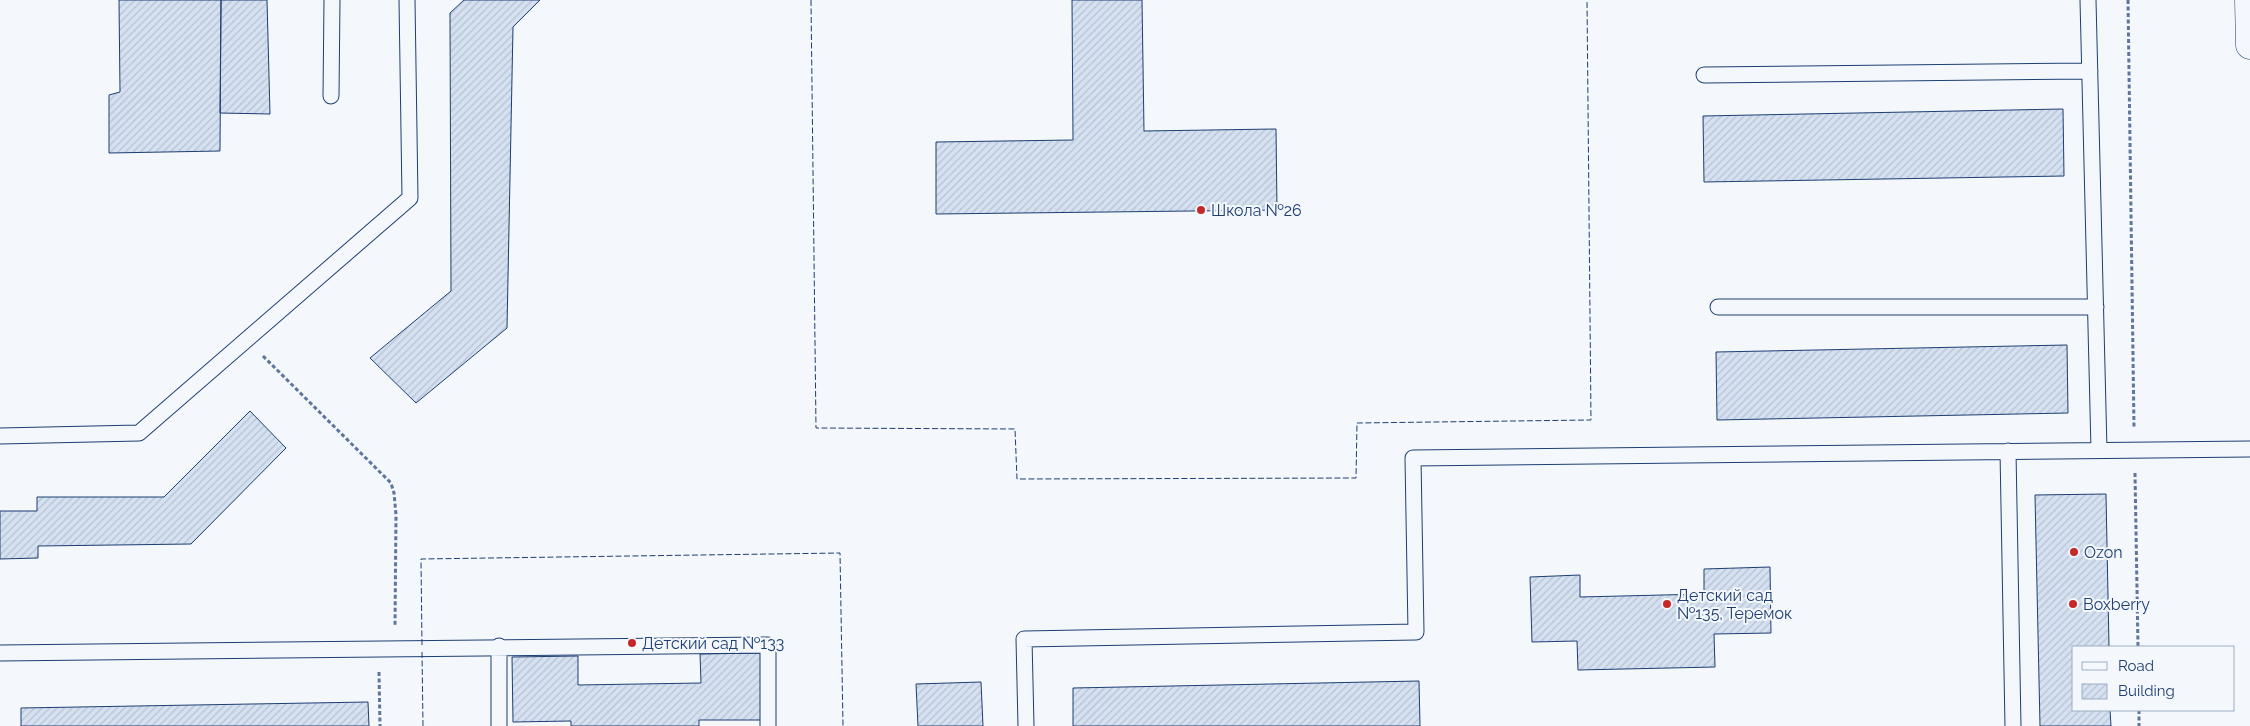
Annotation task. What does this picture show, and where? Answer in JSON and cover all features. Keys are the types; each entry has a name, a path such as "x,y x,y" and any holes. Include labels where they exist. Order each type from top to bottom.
{"main road":[{"path":"2249,0 2250,45"}],"lane":[{"path":"331,96 332,0"},
{"path":"0,436 139,433 410,198 407,0"},
{"path":"2088,0 2099,450"},
{"path":"1704,75 2090,72"},
{"path":"1718,307 2096,307"},
{"path":"1026,726 1024,639 1416,632 1413,458 2250,449"},
{"path":"2008,451 2013,726"},
{"path":"0,653 499,646 768,645 768,726"},
{"path":"499,646 499,726"}],"path":[{"path":"2128,0 2138,646"},
{"path":"246,340 391,483 396,515 380,726"},
{"path":"2139,711 2139,726"}],"building":[{"path":"119,0 221,0 220,151 109,153 109,95 120,92"},
{"path":"221,0 267,0 270,114 220,113"},
{"path":"464,0 540,0 513,27 507,328 416,403 370,358 451,291 450,13"},
{"path":"1072,0 1142,0 1144,131 1276,129 1277,210 936,214 936,142 1073,140"},
{"path":"2063,109 2064,176 1704,182 1703,116"},
{"path":"2067,345 2068,413 1717,420 1716,352"},
{"path":"250,411 286,448 191,544 38,546 38,558 0,559 0,511 37,511 37,497 164,497"},
{"path":"2106,494 2109,646 2072,646 2072,711 2110,711 2111,726 2040,726 2035,495"},
{"path":"1770,567 1771,633 1714,634 1715,667 1578,670 1577,641 1532,642 1530,577 1580,575 1580,597 1704,594 1704,569"},
{"path":"762,653 764,720 699,720 699,726 571,726 571,721 513,722 512,657 578,656 578,685 701,683 700,654"},
{"path":"1419,681 1420,726 1073,726 1073,688"},
{"path":"981,682 983,726 918,726 916,684"},
{"path":"368,702 369,726 21,726 21,708"}],"fence":[{"path":"811,0 816,428 1015,429 1017,479 1356,478 1357,423 1591,420 1587,0"},
{"path":"422,645 421,559 840,553 843,726"},
{"path":"422,652 423,726"}],"place":[{"name":"Школа №26","path":"1201,210"},
{"name":"Ozon","path":"2074,552"},
{"name":"Детский сад №135, Теремок","path":"1667,604"},
{"name":"Boxberry","path":"2073,604"},
{"name":"Детский сад №133","path":"632,643"}]}
